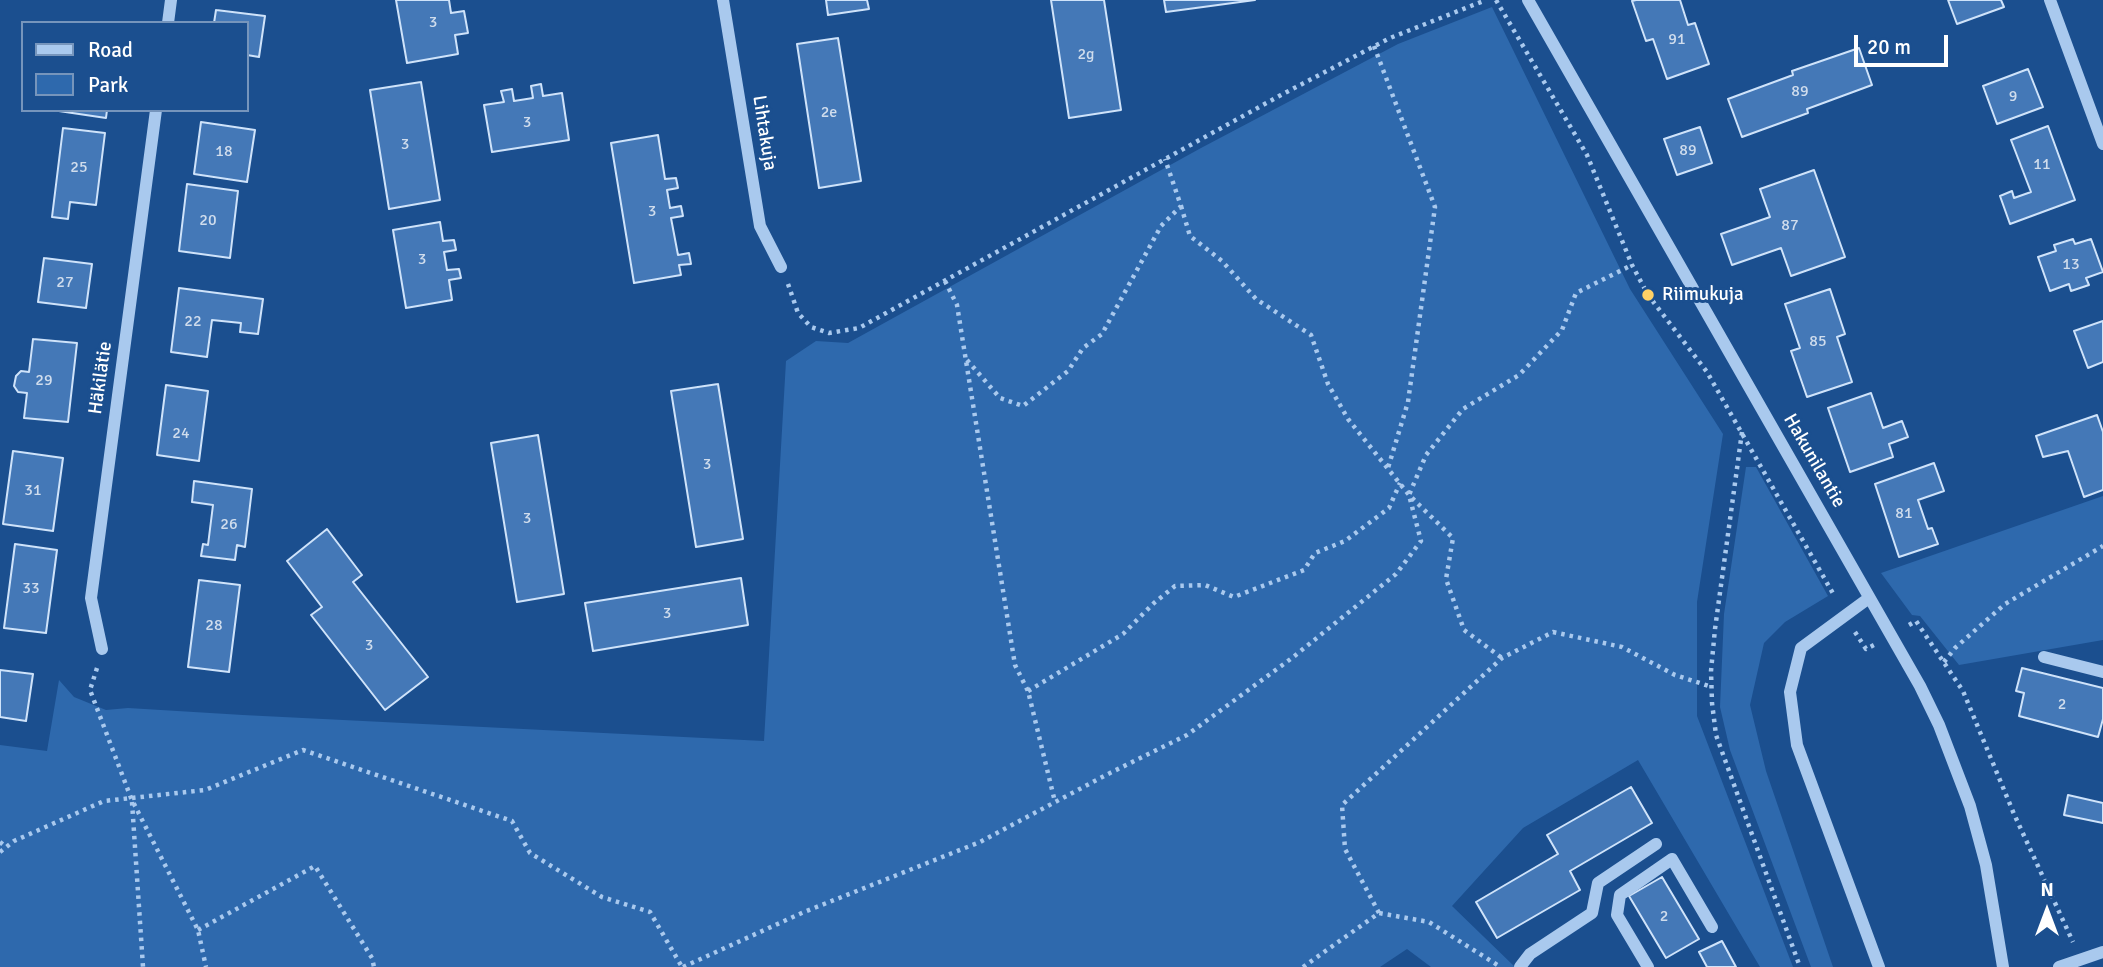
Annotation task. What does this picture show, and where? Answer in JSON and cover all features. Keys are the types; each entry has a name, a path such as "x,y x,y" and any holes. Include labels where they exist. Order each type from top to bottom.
{"street":[{"path":"168,21 171,0"},
{"name":"Lihtakuja","path":"723,0 760,226 781,267"},
{"name":"Hakunilantie","path":"1528,0 1920,686 1939,725 1970,806 1986,866 2003,967"},
{"path":"2050,0 2103,145"},
{"name":"Häkilätie","path":"102,649 92,598 156,112"},
{"path":"1869,598 1801,648 1790,692 1797,745 1879,967"},
{"path":"2044,657 2103,672"},
{"path":"1520,967 1530,954 1592,913 1598,883 1656,844"},
{"path":"1648,967 1617,915 1620,895 1672,859 1712,926"},
{"path":"2059,967 2103,952"}],"path":[{"path":"781,267 798,313 811,327 829,333 859,328 1374,46 1486,0"},
{"path":"1496,0 1587,155 1632,265 1648,295 1707,372 1833,594"},
{"path":"1374,46 1435,207 1408,402 1388,469"},
{"path":"1165,159 1190,236 1222,261 1256,299 1311,335 1328,384 1341,407 1409,495 1452,538 1446,579 1464,630 1502,658"},
{"path":"966,359 1000,398 1023,406 1068,371 1083,348 1102,334 1161,226 1181,206"},
{"path":"0,852 14,841 104,801 205,790 303,750 512,821 530,853 602,897 650,912 682,967 804,912 980,842 1187,736 1292,658 1396,574 1421,541 1409,495 1426,455 1463,409 1519,375 1562,330 1576,293 1632,265"},
{"path":"945,281 957,306 1015,666 1028,691 1055,802"},
{"path":"1742,431 1715,629 1712,687 1716,736 1800,967"},
{"path":"1028,691 1123,634 1175,586 1205,585 1234,597 1304,570 1315,553 1345,541 1389,508 1400,483"},
{"path":"1944,662 1955,648 2005,604 2103,546"},
{"path":"1916,621 1963,691 2014,814 2073,942"},
{"path":"1379,913 1345,849 1342,806 1502,658 1553,632 1622,646 1675,676 1712,687"},
{"path":"1859,638 1867,649"},
{"path":"102,649 90,690 131,798 198,930 206,967"},
{"path":"131,798 143,967"},
{"path":"0,842 6,847"},
{"path":"198,930 315,866 372,958 374,967"},
{"path":"1303,967 1379,913 1429,922 1500,967"}],"green space":[{"path":"1492,7 1630,289 1723,434 1697,602 1697,716 1793,967 1760,967 1638,760 1523,828 1452,906 1515,967 1431,967 1407,949 1380,967 0,967 0,745 47,751 59,680 74,697 106,710 128,708 764,741 786,361 816,341 848,343 1201,148 1398,44"},
{"path":"1746,467 1756,467 1828,596 1785,622 1764,643 1750,705 1766,771 1833,967 1811,967 1730,750 1720,707 1724,614"},
{"path":"2103,496 2103,640 1959,665 1920,616 1912,615 1881,573"}],"building":[{"path":"396,0 449,0 451,13 464,11 468,33 455,35 458,54 407,63"},
{"path":"826,0 867,0 869,9 828,15"},
{"path":"1051,0 1104,0 1121,110 1069,118"},
{"path":"1164,0 1255,0 1166,12"},
{"path":"1680,0 1688,25 1695,23 1709,64 1667,79 1653,39 1646,41 1632,1"},
{"path":"1948,0 2001,0 2004,7 1957,24"},
{"path":"216,10 265,16 259,57 248,55 248,21 214,21"},
{"path":"838,38 861,181 819,188 797,44"},
{"path":"1859,48 1872,85 1807,109 1808,113 1742,137 1728,99 1793,75 1792,71"},
{"path":"2028,69 2043,107 1997,124 1983,86"},
{"path":"421,82 440,200 389,209 370,90"},
{"path":"541,84 543,96 562,93 569,140 492,152 484,105 504,102 501,91 512,89 514,101 533,98 531,86"},
{"path":"66,112 107,112 106,118"},
{"path":"201,122 255,130 247,182 194,174"},
{"path":"2048,126 2075,200 2010,224 2000,196 2012,191 2014,198 2031,192 2011,140"},
{"path":"1700,127 1712,163 1677,175 1664,139"},
{"path":"63,128 105,133 96,205 70,202 68,219 52,217"},
{"path":"658,135 665,179 676,178 678,188 667,190 670,208 681,206 683,216 671,218 678,255 689,253 691,264 679,265 681,275 634,283 611,143"},
{"path":"1814,170 1845,257 1791,276 1781,248 1732,265 1721,234 1770,217 1760,189"},
{"path":"187,184 238,191 230,258 179,251"},
{"path":"440,222 443,241 454,240 456,250 444,252 447,270 459,269 461,278 449,280 452,300 406,308 393,230"},
{"path":"2073,239 2075,244 2091,239 2103,272 2086,278 2089,285 2071,291 2069,284 2050,291 2038,257 2056,251 2054,245"},
{"path":"44,258 92,264 86,308 38,302"},
{"path":"179,288 263,299 258,334 240,332 241,323 212,320 207,357 171,352"},
{"path":"1830,289 1845,334 1837,337 1852,382 1807,397 1791,351 1800,348 1785,304"},
{"path":"2103,321 2103,362 2088,368 2074,331"},
{"path":"33,339 77,343 68,422 24,418 27,393 18,392 14,386 16,376 21,371 29,372"},
{"path":"718,384 743,539 696,547 671,391"},
{"path":"166,385 208,391 199,461 157,455"},
{"path":"1871,393 1883,428 1902,421 1908,437 1889,444 1893,457 1850,472 1828,408"},
{"path":"2097,415 2103,432 2103,490 2084,497 2068,451 2043,457 2036,436"},
{"path":"538,435 564,594 517,602 491,443"},
{"path":"13,451 63,458 53,531 3,524"},
{"path":"1934,463 1944,491 1918,500 1928,529 1932,528 1938,544 1899,557 1875,484"},
{"path":"194,481 252,489 245,547 237,545 235,560 201,556 203,544 208,545 213,505 192,502"},
{"path":"327,529 362,575 353,582 428,677 385,710 311,615 322,607 287,561"},
{"path":"15,544 57,550 46,633 4,628"},
{"path":"741,578 748,625 593,651 585,603"},
{"path":"199,580 240,585 229,672 188,667"},
{"path":"2022,668 2103,688 2103,719 2098,737 2019,716 2024,693 2016,691"},
{"path":"0,670 33,674 26,721 0,717"},
{"path":"1631,787 1652,823 1570,871 1580,890 1497,938 1476,902 1558,854 1547,835"},
{"path":"2068,795 2103,803 2103,823 2064,815"},
{"path":"1662,877 1699,939 1666,958 1629,896"},
{"path":"1722,941 1736,967 1707,967 1699,952"}],"place":[{"name":"Riimukuja","path":"1648,295"}]}
